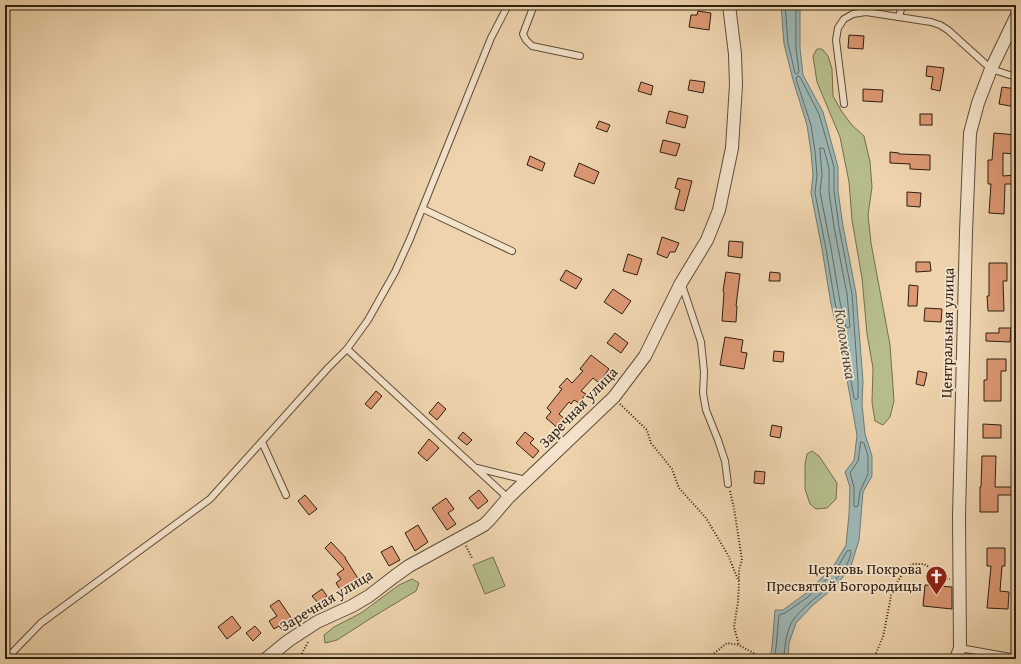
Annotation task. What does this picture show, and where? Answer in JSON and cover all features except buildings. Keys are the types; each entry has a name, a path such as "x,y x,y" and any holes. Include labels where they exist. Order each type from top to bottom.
{"street":[{"name":"Заречная улица","path":"266,659 288,641 317,622 352,606 369,596 409,566 484,525 508,498 614,397 645,356 681,283 707,240 719,210 732,148 736,85 735,54 729,5"},
{"name":"Центральная улица","path":"958,654 959,516 964,287 970,133 978,103 991,69 1016,17"}],"lane":[{"path":"534,5 523,34 526,40 532,46 580,56"},
{"path":"899,17 902,5"},
{"path":"6,659 41,623 210,499 328,368 347,349 368,320 395,272 423,208 490,38 508,6"},
{"path":"844,104 836,40 838,28 844,19 853,14 866,12 940,24 991,69 1016,77"},
{"path":"423,208 512,251"},
{"path":"681,283 701,342 704,372 703,393 706,410 725,461 728,484"},
{"path":"347,349 508,498"},
{"path":"262,442 286,495"},
{"path":"475,468 528,480"},
{"path":"958,654 1016,658"}],"path":[{"path":"614,397 647,430 651,443 672,469 679,488 706,518 728,555 739,582"},
{"path":"728,484 734,508 742,560 739,570 738,602 734,628 739,645"},
{"path":"870,659 876,653 883,637 892,591 901,576 912,564 924,564 932,569 941,578 959,581"},
{"path":"707,659 727,643 739,645 764,659"}],"green space":[{"path":"817,49 822,49 828,56 832,69 833,96 842,112 852,125 864,136 870,162 872,187 868,215 871,243 890,345 894,401 890,417 883,425 875,421 872,402 873,368 867,334 862,278 852,220 849,182 840,137 817,82 813,56"},
{"path":"812,451 819,456 837,483 836,499 827,508 816,509 810,504 805,489 805,464 807,454"},
{"path":"493,557 505,586 485,594 473,565"},
{"path":"412,579 419,583 416,591 337,640 325,643 324,635 334,627 361,613 399,585"}],"water":[{"name":"Коломенка","path":"781,5 800,5 800,48 803,75 823,112 838,167 838,191 843,226 856,293 863,381 862,404 865,434 872,456 872,476 863,492 859,540 851,566 836,586 813,605 796,623 789,643 788,659 770,659 775,610 783,610 805,594 833,567 846,545 850,487 845,472 854,460 857,435 811,193 813,175 807,125 784,44"}],"place":[{"name":"Церковь Покрова Пресвятой Богородицы","path":"937,596"}]}
